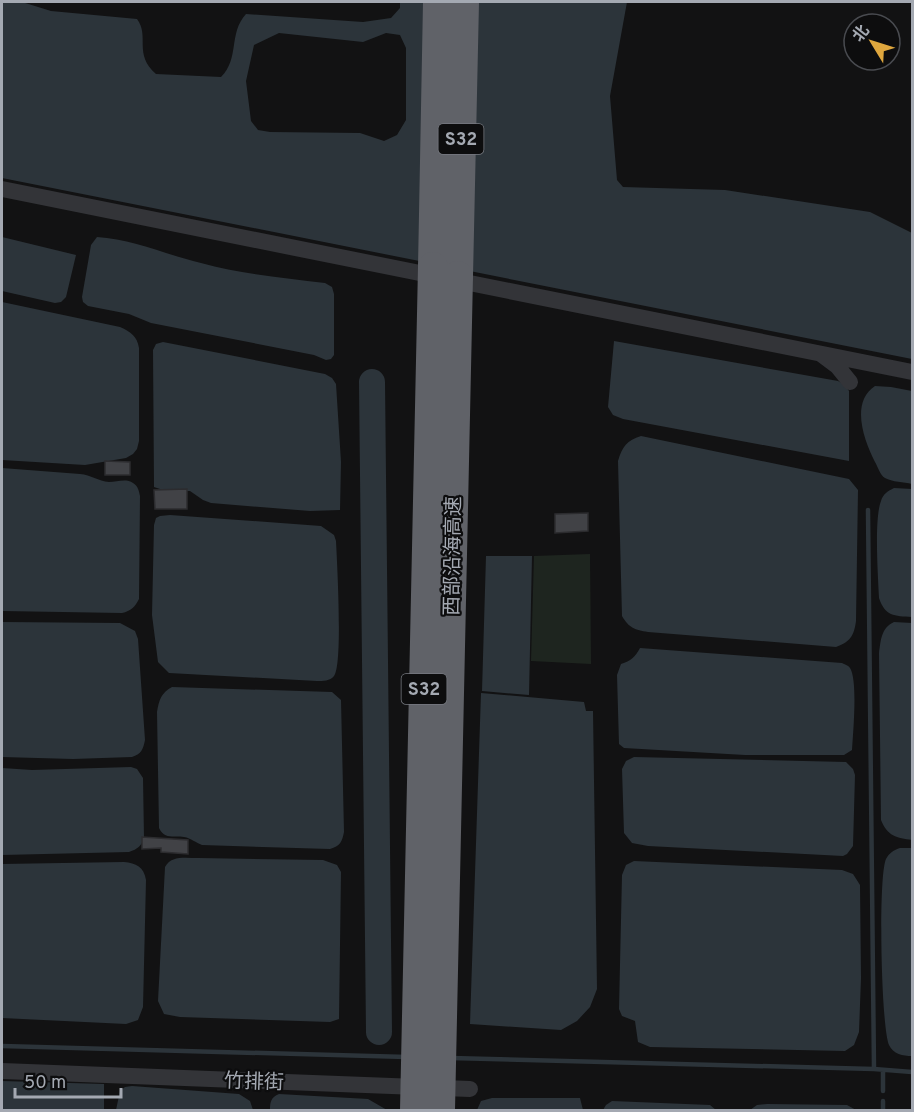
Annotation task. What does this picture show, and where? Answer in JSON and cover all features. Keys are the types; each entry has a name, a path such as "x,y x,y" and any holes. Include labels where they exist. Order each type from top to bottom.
{"highway":[{"name":"西部沿海高速","path":"416,1110 438,2"},
{"name":"西部沿海高速","path":"440,1110 464,2"}],"street":[{"path":"2,189 912,372"},
{"path":"819,352 837,366 850,382"},
{"name":"竹排街","path":"2,1071 470,1089"}],"shaded area":[{"path":"2,2 22,2 51,11 137,19 141,25 145,59 156,74 221,77 227,70 237,30 246,14 363,22 391,18 400,8 400,2 627,2 610,96 617,180 623,187 725,190 870,212 912,233 912,359 2,178","holes":["279,33 363,42 386,33 400,35 406,48 406,120 397,135 384,141 360,133 270,132 258,130 251,121 246,81 254,45"]},
{"path":"2,237 76,255 66,297 61,302 55,303 2,291"},
{"path":"97,237 136,244 231,270 325,283 332,287 334,294 334,355 331,359 326,360 314,355 151,323 129,314 88,306 83,302 82,297 91,245"},
{"path":"2,302 120,327 133,335 139,348 139,441 133,454 126,458 85,465 2,460"},
{"path":"614,341 838,381 849,391 849,461 623,419 613,415 608,407"},
{"path":"163,342 325,374 332,378 336,384 341,462 340,510 310,511 211,503 190,491 166,491 154,487 153,350 156,344"},
{"path":"875,386 912,391 912,484 883,477 867,444 861,412 867,393"},
{"path":"641,436 849,479 858,490 856,621 854,631 848,641 836,647 648,632 630,626 622,616 618,461 626,445"},
{"path":"2,468 80,474 109,482 127,481 136,486 140,496 139,599 132,608 122,613 2,611"},
{"path":"894,488 912,489 912,617 887,612 879,598 877,548 879,509 883,496"},
{"path":"170,515 321,526 334,535 337,552 339,634 337,668 334,676 317,681 169,673 158,662 152,615 154,525 156,518"},
{"path":"590,554 591,664 531,661 534,556"},
{"path":"486,556 532,556 529,695 482,691"},
{"path":"2,622 120,623 135,631 138,639 145,740 140,753 132,757 73,759 2,757"},
{"path":"894,622 912,623 912,840 893,835 886,830 881,820 879,653 884,631"},
{"path":"640,648 847,665 854,684 852,750 844,755 745,755 624,748 619,744 617,675 621,664 632,658"},
{"path":"172,687 332,692 341,700 344,832 338,845 330,849 202,845 187,838 170,836 161,832 159,828 157,712 161,697"},
{"path":"481,693 584,702 586,711 593,711 597,989 590,1007 577,1021 561,1030 470,1024"},
{"path":"634,757 846,762 855,775 853,846 843,856 648,846 632,843 624,833 622,769 626,761"},
{"path":"131,767 137,769 143,778 144,838 137,848 129,852 2,855 2,768 32,770"},
{"path":"900,848 912,848 912,1056 899,1054 889,1045 882,983 881,921 884,871 887,857"},
{"path":"184,858 323,860 337,865 341,872 339,1019 330,1022 180,1017 164,1014 158,1001 165,867 168,863"},
{"path":"634,861 842,870 853,874 860,885 861,978 859,1032 854,1045 845,1051 650,1047 638,1042 635,1021 622,1016 619,1009 622,875 626,865"},
{"path":"124,862 139,866 146,880 143,1007 138,1020 126,1024 2,1018 2,864"},
{"path":"2,1081 104,1084 104,1110 2,1110"},
{"path":"132,1086 239,1094 250,1101 253,1110 116,1110 120,1091"},
{"path":"279,1094 368,1099 387,1110 270,1110 272,1100"},
{"path":"492,1098 580,1098 583,1110 477,1110 481,1101"},
{"path":"612,1101 710,1105 716,1110 603,1110"},
{"path":"757,1105 847,1105 856,1110 750,1110"}],"building":[{"path":"105,461 130,462 130,475 105,475"},
{"path":"187,489 187,509 155,509 154,490"},
{"path":"588,513 588,531 555,533 555,514"},
{"path":"142,837 188,840 188,854 161,852 161,848 142,849"}],"waterway":[{"path":"372,382 379,1032"},
{"path":"868,510 874,1069"},
{"path":"2,1046 407,1057"},
{"path":"451,1058 874,1069 912,1072"},
{"path":"883,1070 883,1091"},
{"path":"883,1101 883,1110"}]}
